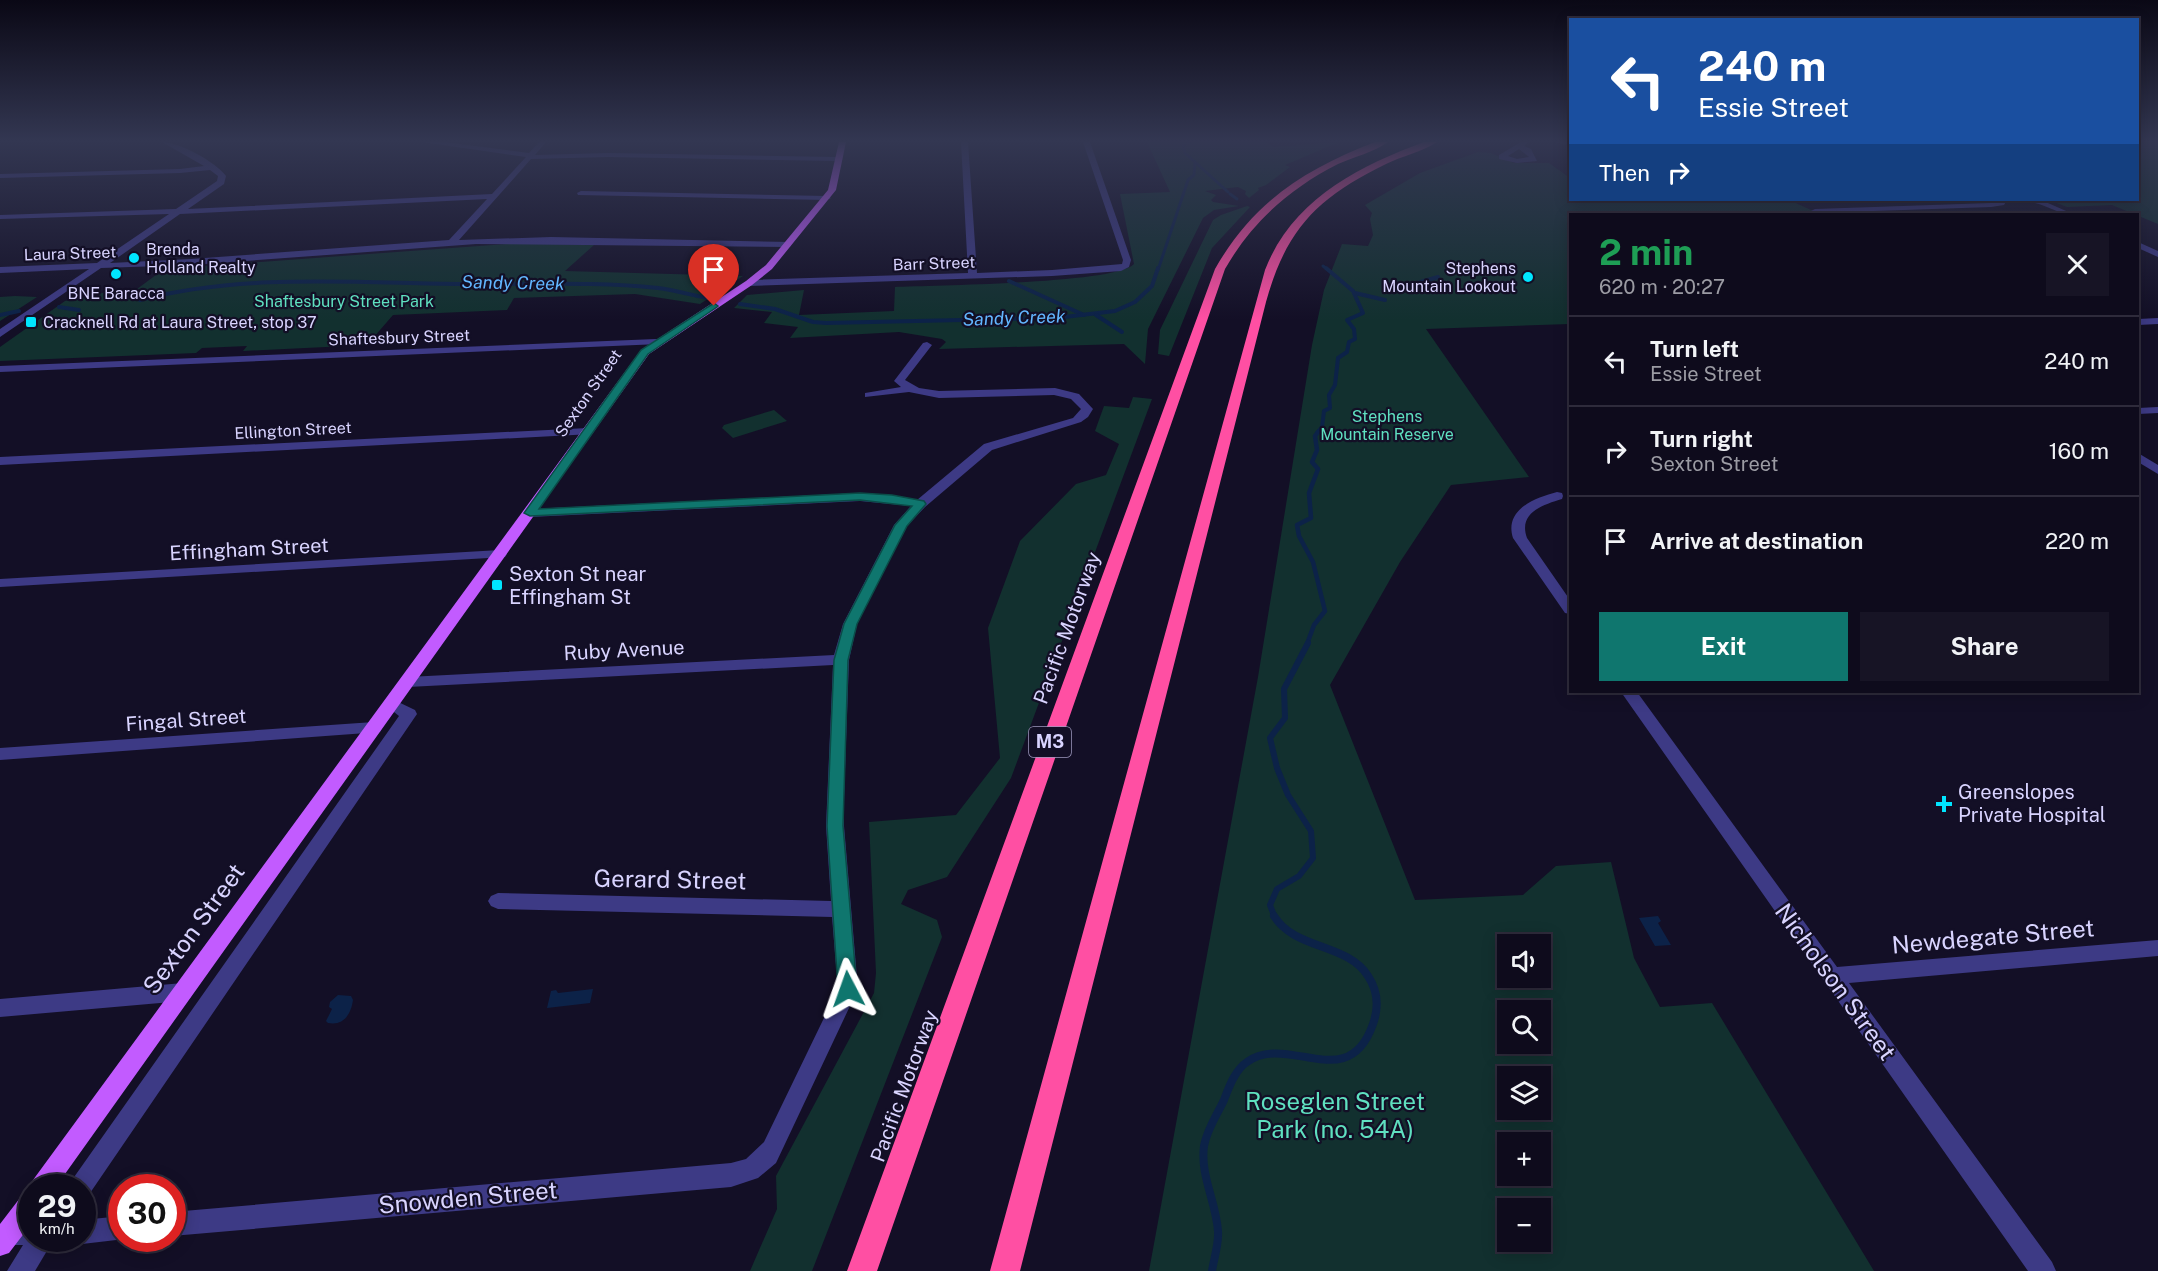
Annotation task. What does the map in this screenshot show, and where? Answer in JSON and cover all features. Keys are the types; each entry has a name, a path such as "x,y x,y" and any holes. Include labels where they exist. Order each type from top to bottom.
{"highway":[{"name":"Pacific Motorway","path":"862,1271 1220,269 1242,231 1272,201"},
{"path":"1005,1271 1249,345 1275,259 1295,225 1319,201"}],"main road":[{"name":"Sexton Street","path":"51,1174 645,352 656,342 765,272 824,201"}],"street":[{"path":"0,334 194,201"},
{"path":"0,217 179,212 389,201"},
{"path":"452,242 488,201"},
{"path":"968,201 973,276"},
{"name":"Barr Street","path":"749,283 1104,271 1121,268 1126,265 1126,260 1106,201"},
{"path":"1815,211 1991,205 2002,201"},
{"path":"2038,201 2067,213"},
{"name":"Laura Street","path":"0,270 191,262 452,242 551,240 788,244"},
{"path":"2139,245 2158,253"},
{"path":"2139,254 2158,253"},
{"path":"2139,322 2158,321"},
{"name":"Shaftesbury Street","path":"0,369 656,342"},
{"path":"906,389 899,381 927,345"},
{"path":"841,909 835,817 841,660 850,624 901,525 920,504 988,447 1077,420 1084,415 1087,409 1085,404 1076,397 1045,391 939,395 920,394 906,389 869,395"},
{"path":"2139,411 2158,410"},
{"name":"Ellington Street","path":"0,461 588,432"},
{"path":"2139,458 2158,470"},
{"path":"1557,496 1530,507 1519,518 1516,528 1520,538 1569,609"},
{"path":"530,513 860,497 920,504"},
{"name":"Effingham Street","path":"0,583 500,554"},
{"name":"Ruby Avenue","path":"408,682 841,660"},
{"name":"Nicholson Street","path":"1630,693 1773,897 2043,1271"},
{"path":"90,1174 409,714 392,704"},
{"name":"Fingal Street","path":"0,754 374,728"},
{"name":"Gerard Street","path":"498,901 841,909"},
{"name":"Snowden Street","path":"186,1223 747,1172 760,1165 772,1150 848,989 841,909"},
{"name":"Newdegate Street","path":"1832,976 2158,948"},
{"path":"0,1008 183,992"},
{"path":"20,1271 33,1252"}],"green space":[{"path":"1121,201 1212,201 1239,206 1214,210 1203,218 1148,329 1145,364 1124,344 939,349 946,342 942,339 899,332 790,338 798,327 764,323 772,312 734,308 747,295 804,290 799,315 894,311 895,287 1060,280 1120,271 1134,264"},
{"path":"1371,201 1792,201 1818,213 1569,213 1569,324 1426,329 1529,477 1451,485 1400,562 1330,685 1415,900 1523,895 1556,866 1611,862 1634,958 1660,1007 1712,1003 1874,1271 1149,1271 1258,677 1312,345 1324,290 1342,244 1368,246 1373,235 1370,219 1372,213 1365,205"},
{"path":"2052,201 2158,201 2158,224 2139,216 2139,213 2131,213 2112,205 2067,207"},
{"path":"1247,206 1250,207 1212,248 1169,356 1158,354 1160,330 1213,220"},
{"name":"Shaftesbury Street Park","path":"519,243 594,245 565,271 743,276 700,304 635,294 514,298 507,310 393,315 367,345 243,351 247,346 202,348 196,353 0,361 0,347 65,301 116,290 137,289 164,269"},
{"path":"0,297 37,297 0,321"},
{"path":"1133,397 1152,399 1011,778 947,877 908,890 901,904 937,920 942,937 812,1271 750,1271 777,1209 776,1176 874,993 876,973 869,822 956,815 1000,758 988,628 1020,541 1076,484 1106,475 1119,444 1095,431 1104,406 1129,408"},
{"path":"774,410 787,421 733,438 722,428 724,425"}],"water":[{"path":"1658,916 1661,921 1658,923 1671,945 1655,946 1639,918"},
{"path":"593,989 590,1003 547,1008 551,991 556,990 558,993"},
{"path":"338,995 351,996 353,1000 350,1010 342,1021 328,1023 326,1021 332,1009 329,1007 330,1002"}],"waterway":[{"name":"Sandy Creek","path":"1158,270 1181,201"},
{"path":"1323,266 1328,270"},
{"name":"Sandy Creek","path":"1083,315 1115,311 1135,302 1152,286 1158,268"},
{"path":"1317,433 1322,427 1324,411 1330,408 1329,395 1335,385 1338,358 1347,352 1349,342 1355,339 1354,329 1347,320 1363,313 1353,291 1326,268"},
{"path":"1386,292 1438,277"},
{"path":"1009,281 1083,315"},
{"name":"Sandy Creek","path":"140,300 219,286 300,282 609,285 658,288 707,298"},
{"path":"1355,293 1385,300"},
{"name":"Sandy Creek","path":"740,304 775,309 813,322 826,323 1056,318 1083,315"},
{"name":"Sandy Creek","path":"59,307 79,310"},
{"name":"Sandy Creek","path":"0,315 19,311"},
{"path":"1096,315 1122,332"},
{"path":"1307,644 1314,625 1325,611 1313,562 1299,536 1297,525 1311,518 1309,493 1318,469 1312,462 1317,450 1315,436 1318,432"},
{"path":"1274,917 1270,905 1277,889 1299,876 1313,858 1311,831 1288,795 1277,768 1270,738 1285,718 1284,689 1308,643"},
{"path":"1212,1271 1218,1231 1204,1167 1204,1146 1210,1128 1236,1074 1247,1062 1263,1055 1280,1054 1333,1060 1349,1056 1362,1045 1373,1024 1376,1011 1374,987 1359,965 1335,951 1295,935 1283,927 1274,917"}],"place":[{"name":"Brenda Holland Realty","path":"134,258"},
{"name":"BNE Baracca","path":"116,274"},
{"name":"Stephens Mountain Lookout","path":"1528,277"},
{"name":"Cracknell Rd at Laura Street, stop 37","path":"31,322"},
{"name":"Sexton St near Effingham St","path":"497,585"},
{"name":"Greenslopes Private Hospital","path":"1944,804"}],"route":[{"path":"714,306 656,342 645,352 530,513 860,497 920,504 901,525 850,624 841,660 835,826 848,989"}],"park label":[{"name":"Stephens Mountain Reserve","path":"1387,425"},
{"name":"Roseglen Street Park (no. 54A)","path":"1335,1116"}]}
